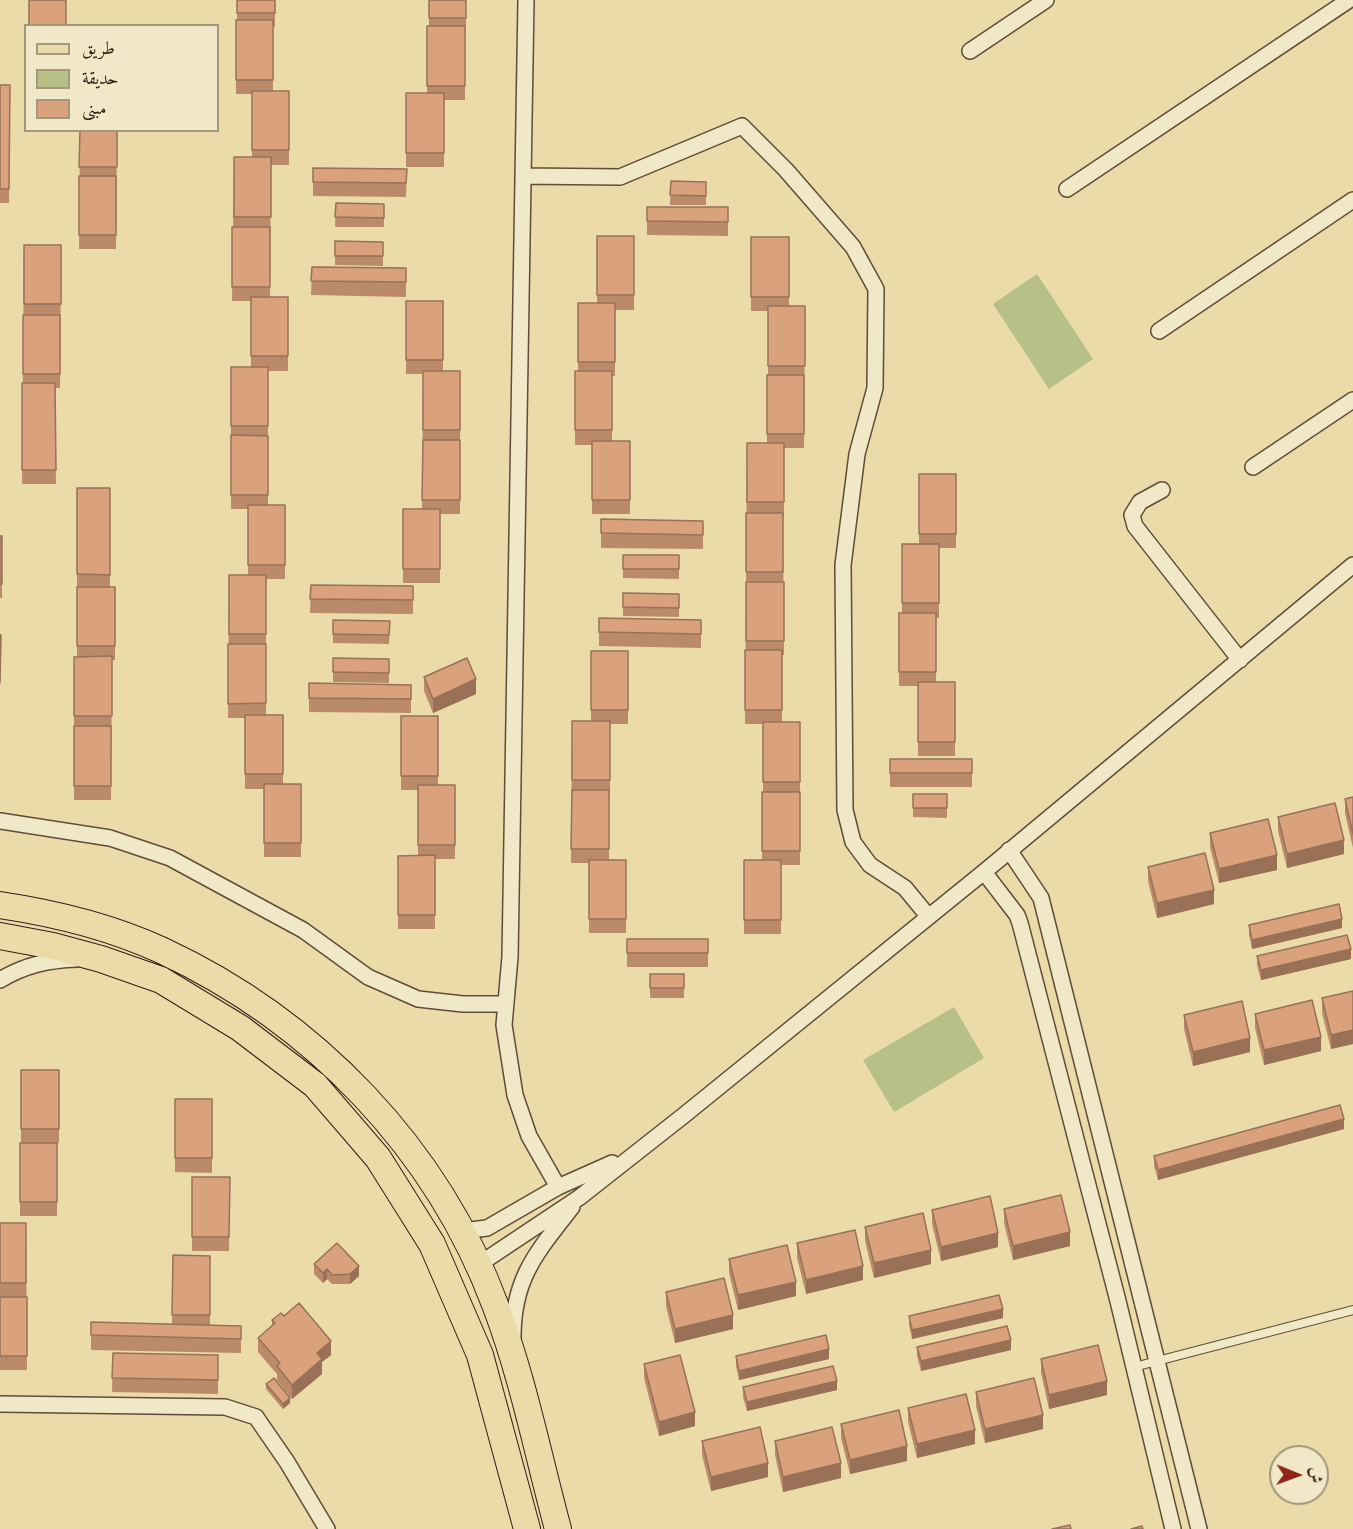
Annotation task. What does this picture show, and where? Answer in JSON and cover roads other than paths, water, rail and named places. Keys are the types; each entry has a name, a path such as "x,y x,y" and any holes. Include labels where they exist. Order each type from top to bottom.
{"main road":[{"path":"0,905 68,919 160,949 238,992 280,1019 316,1048 351,1081 410,1148 459,1223 478,1264 496,1307 517,1375 558,1529"},
{"path":"0,936 53,946 101,959 161,981 240,1028 315,1085 378,1158 432,1244 480,1354 527,1529"}],"street":[{"path":"526,0 510,945 504,1026 515,1095 529,1136 558,1187"},
{"path":"970,51 1046,0"},
{"path":"1066,189 1349,0"},
{"path":"523,176 620,177 742,126 786,170 853,247 876,289 875,388 857,454 843,565 844,810 853,842 870,865 905,888 928,916"},
{"path":"1159,331 1353,200"},
{"path":"1253,467 1353,400"},
{"path":"1162,490 1140,502 1132,514 1135,526 1240,660"},
{"path":"478,1264 580,1197 683,1116 984,872 1353,565"},
{"path":"0,821 110,838 170,858 303,930 368,977 418,999 463,1004 506,1004"},
{"path":"1009,850 1041,898 1199,1529"},
{"path":"984,872 1017,915 1020,923 1134,1367 1173,1529"},
{"path":"0,980 16,970 40,962 101,959"},
{"path":"459,1223 470,1230 487,1227 558,1187 634,1153"},
{"path":"517,1375 513,1314 517,1295 534,1256 580,1197"},
{"path":"0,1404 225,1407 255,1417 287,1462 327,1529"}],"lane":[{"path":"1134,1367 1353,1310"}]}
